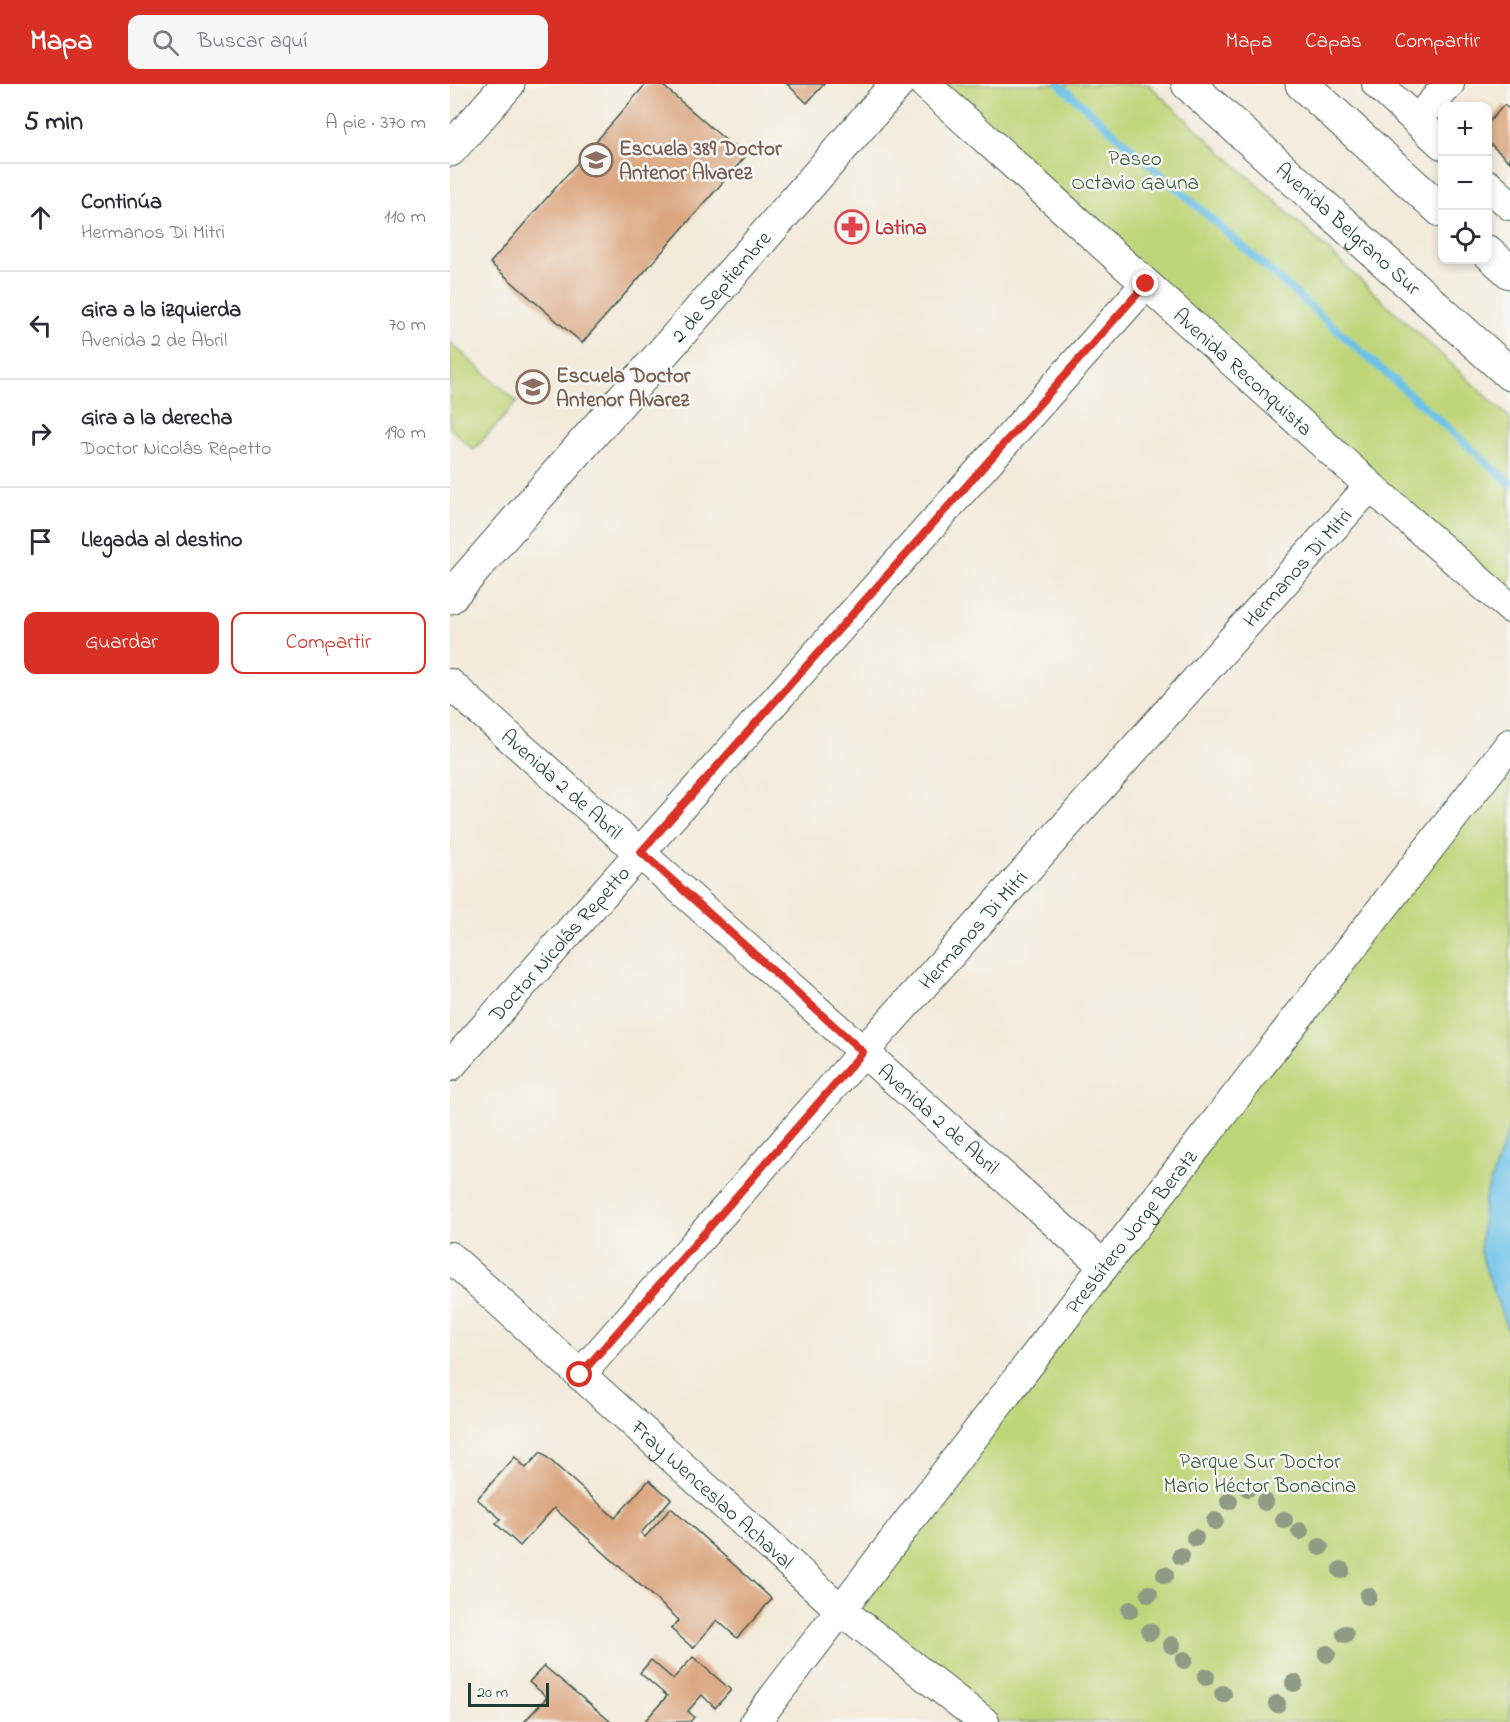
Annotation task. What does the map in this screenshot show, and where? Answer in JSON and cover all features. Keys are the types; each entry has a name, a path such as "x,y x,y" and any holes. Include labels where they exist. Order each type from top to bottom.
{"main road":[{"path":"450,150 508,84"},
{"name":"2 de Septiembre","path":"450,597 897,84"},
{"name":"Avenida Belgrano Sur","path":"1188,84 1510,374"},
{"path":"1302,84 1442,210"},
{"path":"1492,256 1510,272"}],"street":[{"name":"Avenida Reconquista","path":"925,84 1370,486 1510,608"},
{"path":"1377,84 1438,139"},
{"path":"1417,120 1449,84"},
{"path":"1492,189 1510,205"},
{"name":"Doctor Nicolás Repetto","path":"450,1066 1146,284"},
{"name":"Hermanos Di Mitri","path":"580,1375 863,1052 1370,486"},
{"name":"Avenida 2 de Abril","path":"450,684 1104,1266"},
{"name":"Presbítero Jorge Beratz","path":"755,1722 1104,1266 1510,744"},
{"name":"Fray Wenceslao Achaval","path":"450,1257 841,1610 984,1722"}],"green space":[{"name":"Paseo Octavio Gauna","path":"926,84 1148,84 1510,418 1510,591"},
{"path":"450,342 517,402 474,450 450,428"},
{"name":"Parque Sur Doctor Mario Héctor Bonacina","path":"1510,744 1510,1722 984,1722 841,1610"}],"water":[{"path":"1510,1124 1510,1337 1480,1253 1484,1201"}],"building":[{"path":"646,84 661,84 745,157 582,343 490,263"},
{"path":"787,84 824,84 807,103"},
{"path":"1504,105 1510,110 1510,162 1492,146 1492,118"},
{"path":"541,1452 615,1518 649,1480 671,1499 641,1533 645,1537 671,1508 772,1599 737,1638 717,1620 693,1648 671,1629 679,1620 554,1508 520,1546 496,1524 501,1519 477,1499 515,1457 526,1468"},
{"path":"693,1657 731,1690 715,1708 702,1695 688,1711 694,1717 690,1722 644,1722 667,1696 640,1673 651,1660 673,1679"},
{"path":"544,1666 611,1722 524,1722 547,1697 529,1682"}],"waterway":[{"path":"1059,84 1510,483"}],"place":[{"name":"Escuela 389 Doctor Antenor Alvarez","path":"596,160"},
{"name":"Latina","path":"852,227"},
{"name":"Escuela Doctor Antenor Alvarez","path":"533,387"}],"route":[{"path":"580,1375 863,1052 641,852 1146,284"}]}
